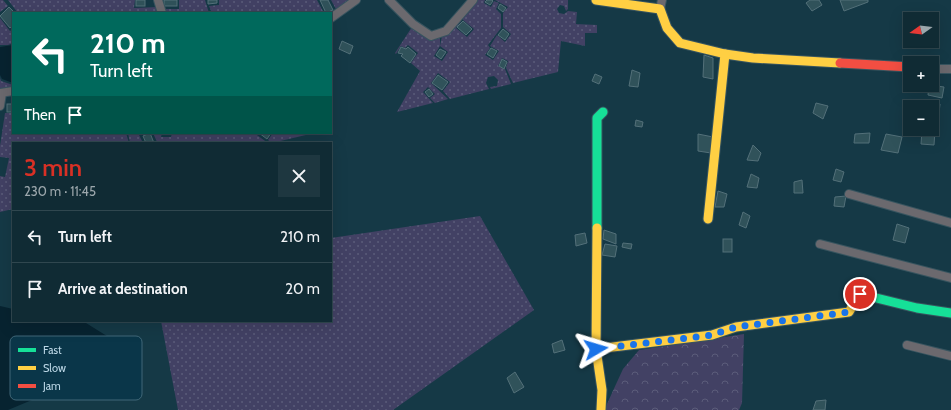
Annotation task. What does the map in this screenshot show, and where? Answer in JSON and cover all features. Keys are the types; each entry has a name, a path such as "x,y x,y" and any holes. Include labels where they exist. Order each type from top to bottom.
{"street":[{"path":"158,0 162,12"},
{"path":"332,17 356,0"},
{"path":"389,0 414,24 431,36 446,30 473,0"},
{"path":"596,0 661,4 667,28 680,44 724,54 753,58 903,67"},
{"path":"708,219 724,54"},
{"path":"939,68 951,69"},
{"path":"0,106 1,93 12,91"},
{"path":"601,410 602,390 596,349 596,118 603,112"},
{"path":"849,194 951,223"},
{"path":"820,244 951,278"},
{"path":"596,349 712,335 736,327 849,312 860,294 917,308 951,313"},
{"path":"907,346 951,356"}],"green space":[{"path":"0,0 3,0 8,6 0,12"},
{"path":"8,0 135,0 134,8 158,7 160,12 17,12"},
{"path":"179,0 205,0 209,12 164,12 163,9 179,9"},
{"path":"219,0 317,0 323,12 212,12 209,6 219,5"},
{"path":"331,0 351,0 337,11"},
{"path":"477,0 485,0 484,3 491,7 494,1 499,3 496,9 501,14 501,28 488,45 490,48 485,55 493,60 499,51 490,46 497,35 505,42 511,34 503,27 503,13 508,7 495,0 568,0 568,9 566,11 564,6 560,5 557,9 559,13 564,14 568,11 577,12 576,24 597,25 597,33 585,33 585,46 561,41 558,72 513,83 506,68 508,61 502,58 498,66 505,69 511,84 491,89 490,87 497,86 498,80 494,76 488,77 486,83 489,89 450,99 443,91 450,82 438,73 431,83 448,99 435,103 430,98 435,94 428,87 423,92 433,103 397,112 420,71 411,63 418,53 408,45 405,48 401,46 396,54 395,53 412,27 432,40 440,37 440,46 442,36 460,17 461,21 456,28 467,37 474,29 463,20 461,16","holes":["440,46 448,52 442,61 434,56"]},
{"path":"0,18 10,31 12,30 12,43 0,45"},
{"path":"0,78 1,81 12,85 12,89 0,91"},
{"path":"5,113 12,113 12,134 126,134 129,142 12,142 12,209 0,212 0,176 5,177 9,158 0,157 0,146"},
{"path":"128,134 142,134 139,135 142,142 130,142"},
{"path":"153,134 162,134 161,137 171,137 172,134 255,134 267,142 157,142"},
{"path":"272,134 310,134 276,142 271,142 268,140"},
{"path":"480,216 534,310 393,410 178,410 161,322 332,322 332,238"},
{"path":"744,334 742,403 739,410 606,410 606,406 623,369 639,350"}],"water":[{"path":"12,45 12,83 2,79 0,75 0,47"},
{"path":"0,306 12,309 12,322 81,322 86,323 107,336 10,336 10,400 32,400 8,410 0,410"}],"building":[{"path":"136,0 145,0 145,6 136,6"},
{"path":"164,0 177,0 177,6 164,6"},
{"path":"208,0 217,0 217,3 208,4"},
{"path":"320,0 328,0 333,10 326,12"},
{"path":"487,0 493,1 490,5 485,2"},
{"path":"810,0 819,0 822,5 812,11 806,3"},
{"path":"840,0 868,0 868,2 844,11"},
{"path":"500,4 506,8 503,12 498,8"},
{"path":"9,7 14,12 12,12 12,26 10,28 0,16"},
{"path":"463,21 472,29 466,35 457,27"},
{"path":"503,29 509,34 505,40 498,35"},
{"path":"342,41 353,46 350,54 339,49"},
{"path":"401,47 406,49 408,47 416,54 410,63 401,56 403,54 398,53"},
{"path":"491,48 497,51 493,58 487,54"},
{"path":"440,49 446,52 441,59 436,55"},
{"path":"704,55 713,58 713,79 703,77"},
{"path":"502,59 507,62 504,69 499,66"},
{"path":"632,70 640,73 638,87 629,86"},
{"path":"595,74 602,77 599,84 592,81"},
{"path":"438,75 448,82 442,90 432,83"},
{"path":"939,86 944,87 942,98 928,95 928,92 939,92"},
{"path":"429,89 433,94 429,97 425,92"},
{"path":"816,103 828,106 823,119 813,113"},
{"path":"7,104 12,104 12,112 7,112"},
{"path":"636,120 643,122 642,127 635,126"},
{"path":"870,133 869,143 854,143 855,134"},
{"path":"150,134 154,142 146,142 143,136"},
{"path":"260,134 270,134 267,139"},
{"path":"698,134 713,137 711,153 698,151"},
{"path":"886,134 902,137 898,153 881,150"},
{"path":"922,136 935,136 934,145 921,144"},
{"path":"753,145 761,153 758,161 747,160"},
{"path":"836,169 844,172 841,182 833,180"},
{"path":"751,174 759,178 757,188 747,187"},
{"path":"802,180 803,193 794,193 794,182"},
{"path":"718,191 727,194 724,207 715,207"},
{"path":"846,196 844,207 834,206 835,197"},
{"path":"743,212 750,216 746,228 739,225"},
{"path":"897,224 909,228 905,243 893,240"},
{"path":"604,230 616,234 616,244 603,239"},
{"path":"585,233 587,243 576,246 575,235"},
{"path":"723,239 732,239 732,252 723,252"},
{"path":"623,243 632,244 631,249 622,247"},
{"path":"605,244 617,246 615,257 602,255"},
{"path":"562,340 565,350 554,353 552,344"},
{"path":"515,372 524,387 514,393 507,378"},
{"path":"826,400 825,410 813,410 816,401"}],"traffic: fast":[{"path":"597,228 597,118 603,112"},
{"path":"855,302 860,294 917,308 951,313"}],"traffic: slow":[{"path":"596,0 660,9 667,28 680,43 725,54 753,58 840,63"},
{"path":"708,219 725,54"},
{"path":"597,228 596,349 602,390 601,410"},
{"path":"596,349 712,335 736,327 849,312 855,302"}],"traffic: jam":[{"path":"840,63 903,67"}],"route":[{"path":"596,349 712,335 736,327 849,312 860,294"}]}
